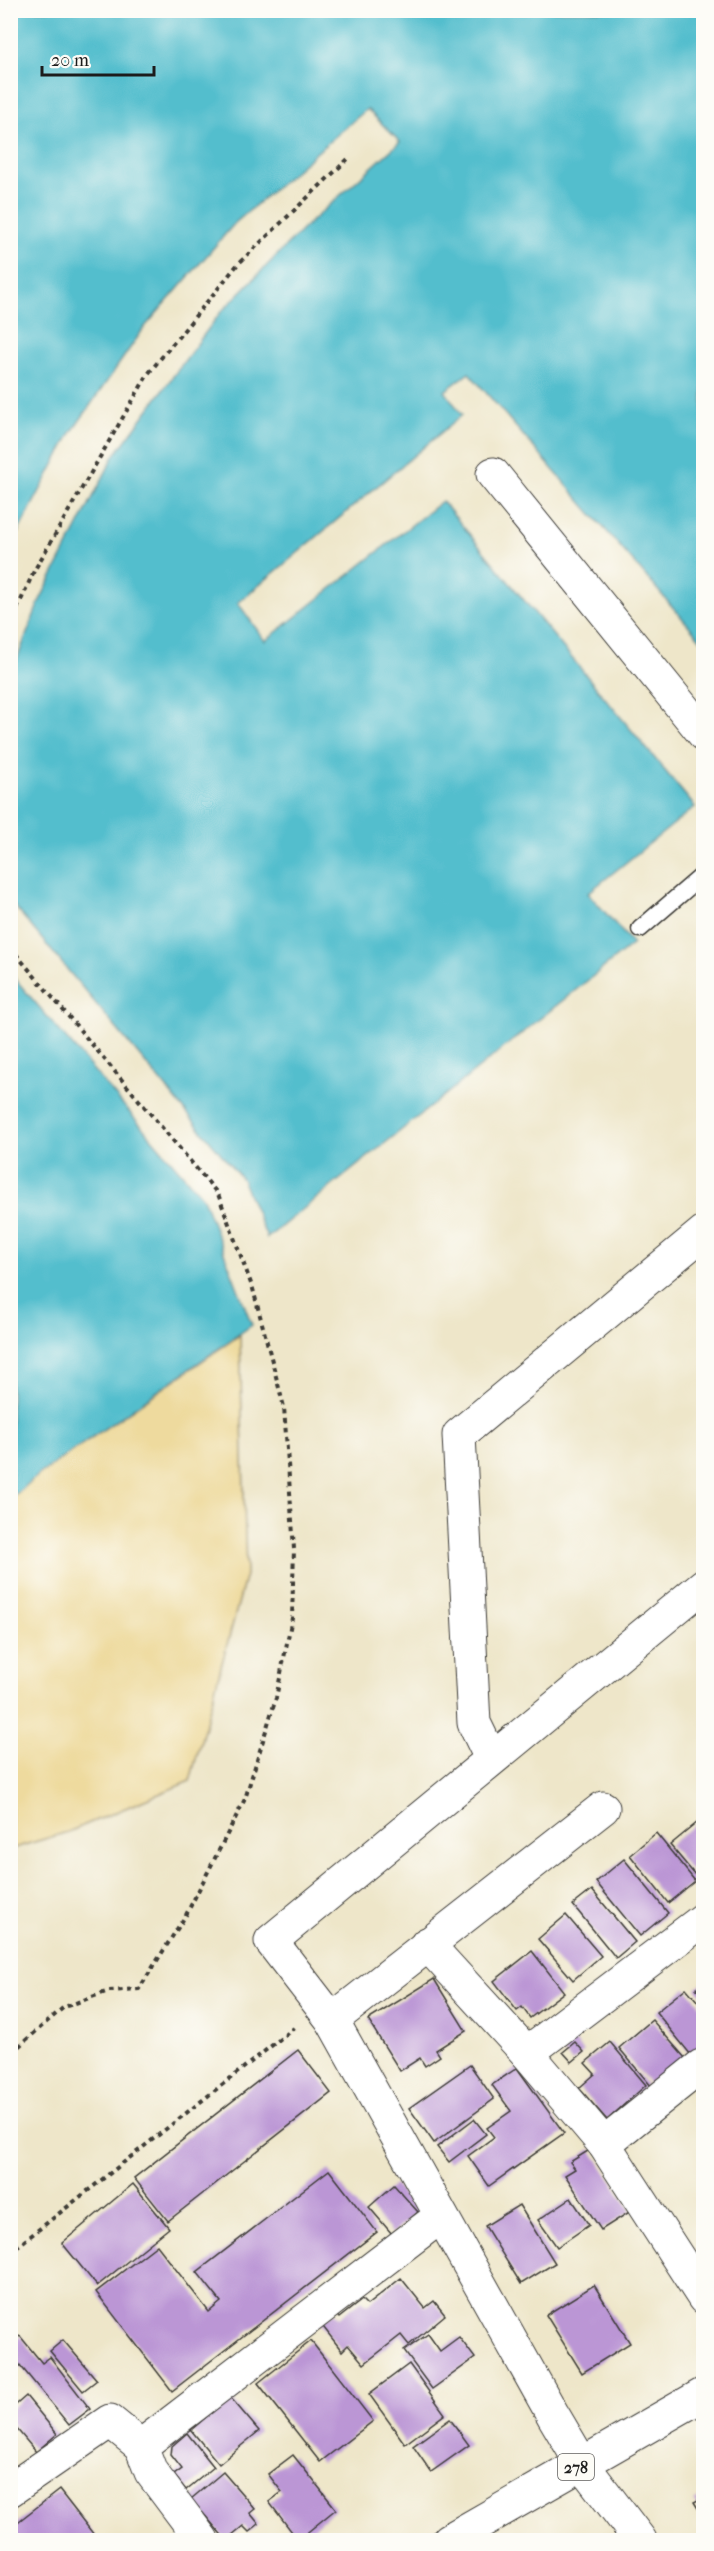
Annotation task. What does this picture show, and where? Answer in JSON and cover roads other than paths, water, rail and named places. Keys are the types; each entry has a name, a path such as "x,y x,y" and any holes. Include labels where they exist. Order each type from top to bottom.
{"main road":[{"path":"493,474 704,734"},
{"path":"491,1758 474,1723 459,1435 704,1232"},
{"path":"640,2541 582,2464 327,2013 271,1941 704,1585"},
{"path":"327,2013 427,1944 603,1808"},
{"path":"527,2053 704,1919"},
{"path":"427,1944 527,2053 604,2144 704,2298"},
{"path":"604,2144 701,2066"},
{"path":"141,2446 441,2216"},
{"name":"278","path":"449,2541 704,2394"},
{"path":"10,2490 110,2421 141,2446 151,2472 202,2541"}],"lane":[{"path":"640,929 704,874"}],"water":[{"path":"11,10 703,11 703,642 469,373 445,391 462,415 238,603 265,641 442,501 695,807 588,893 633,944 267,1238 242,1179 11,902 11,675 39,602 114,456 220,313 307,225 400,142 367,109 235,223 144,328 71,433 11,545"},
{"path":"10,973 203,1198 252,1325 41,1473 11,1498"}]}
